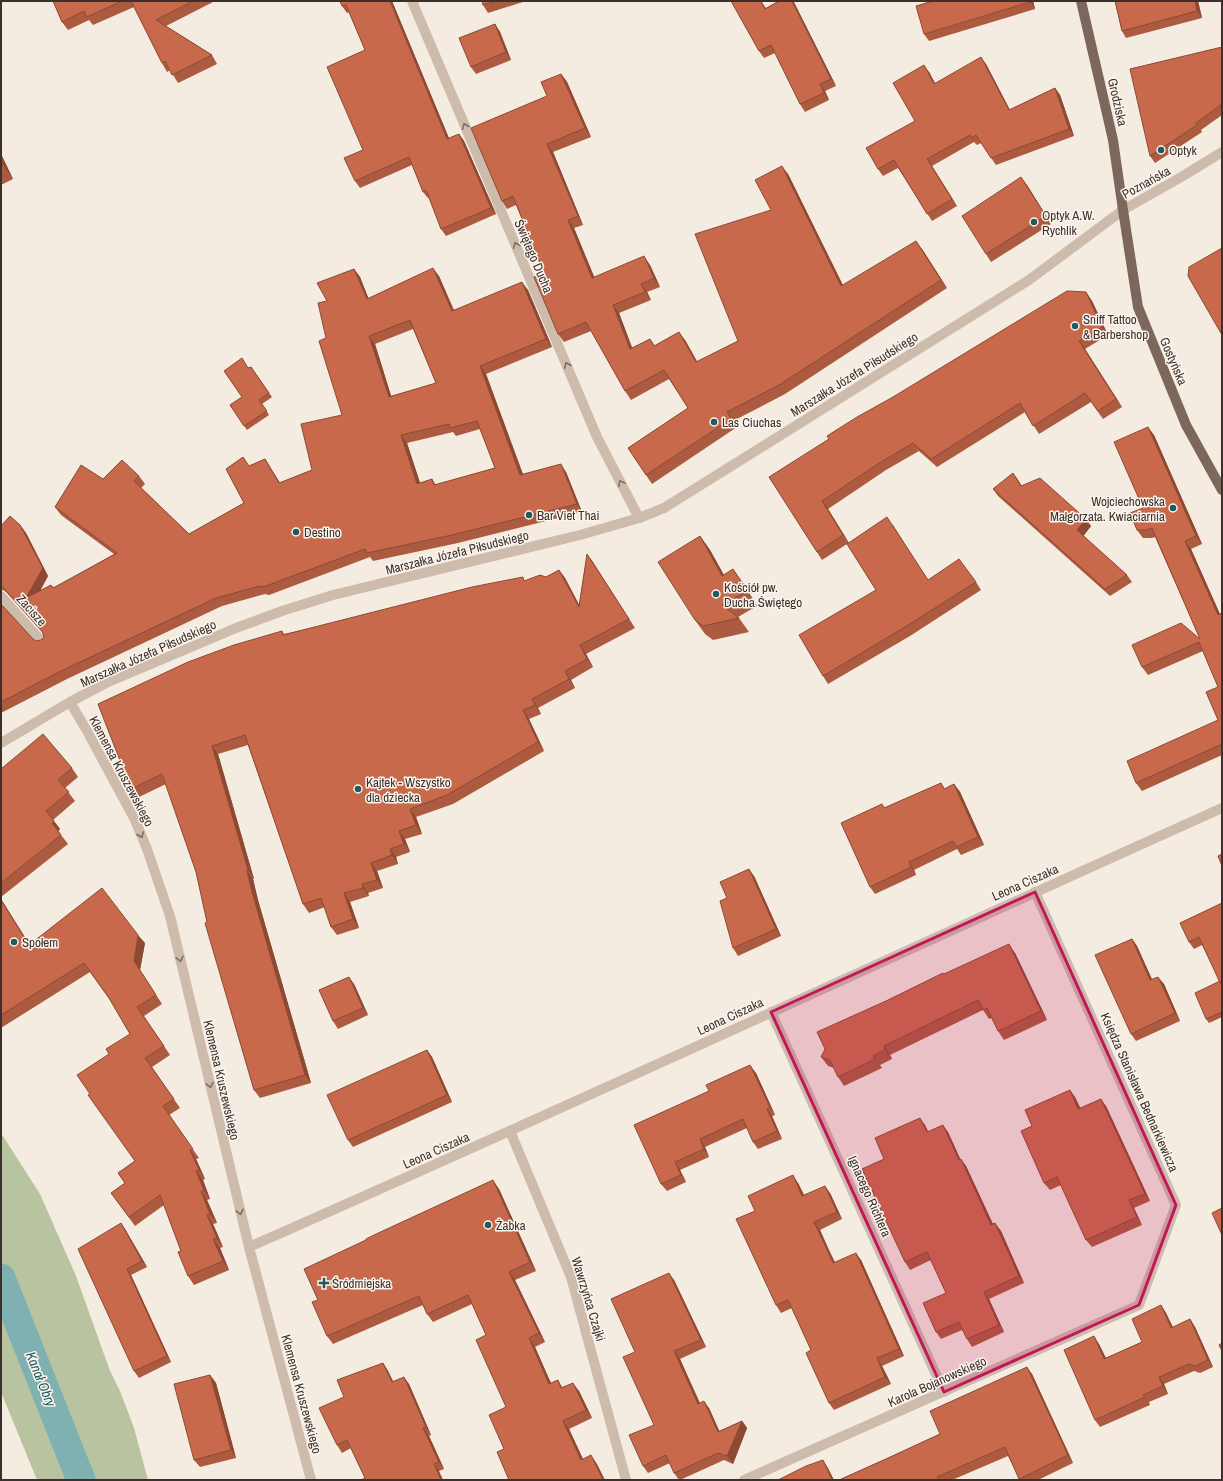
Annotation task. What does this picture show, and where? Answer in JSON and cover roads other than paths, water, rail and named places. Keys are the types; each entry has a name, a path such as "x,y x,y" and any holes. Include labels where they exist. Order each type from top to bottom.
{"main road":[{"name":"Grodziska","path":"1081,1 1114,140 1123,210"},
{"name":"Gostyńska","path":"1123,210 1138,307 1186,425 1222,490"}],"street":[{"name":"Świętego Ducha","path":"412,1 597,437 639,518"},
{"name":"Poznańska","path":"1123,210 1222,152"},
{"name":"Marszałka Józefa Piłsudskiego","path":"1,743 70,702 106,684 236,628 282,611 333,595 580,535 639,518 664,508 1029,280 1123,210"},
{"name":"Zacisze","path":"1,596 43,643"},
{"name":"Klemensa Kruszewskiego","path":"70,702 135,820 170,916 249,1247 311,1480"},
{"name":"Leona Ciszaka","path":"249,1247 510,1132 1222,808"},
{"name":"Księdza Stanisława Bednarkiewicza","path":"1035,892 1176,1205 1139,1305"},
{"name":"Ignacego Richtera","path":"771,1012 944,1392"},
{"name":"Wawrzyńca Czajki","path":"510,1132 572,1277 626,1480"},
{"name":"Karola Bojanowskiego","path":"744,1480 1139,1305"}],"waterway":[{"name":"Kanał Obry","path":"1,1278 81,1480"}],"place":[{"name":"Optyk","path":"1161,150"},
{"name":"Optyk A.W. Rychlik","path":"1034,222"},
{"name":"Sniff Tattoo & Barbershop","path":"1075,326"},
{"name":"Las Ciuchas","path":"714,422"},
{"name":"Wojciechowska Małgorzata. Kwiaciarnia","path":"1173,508"},
{"name":"Bar Viet Thai","path":"529,515"},
{"name":"Destino","path":"296,532"},
{"name":"Kościół pw. Ducha Świętego","path":"716,594"},
{"name":"Kajtek - Wszystko dla dziecka","path":"358,789"},
{"name":"Społem","path":"14,942"},
{"name":"Żabka","path":"488,1225"},
{"name":"Śródmiejska","path":"324,1283"}]}
